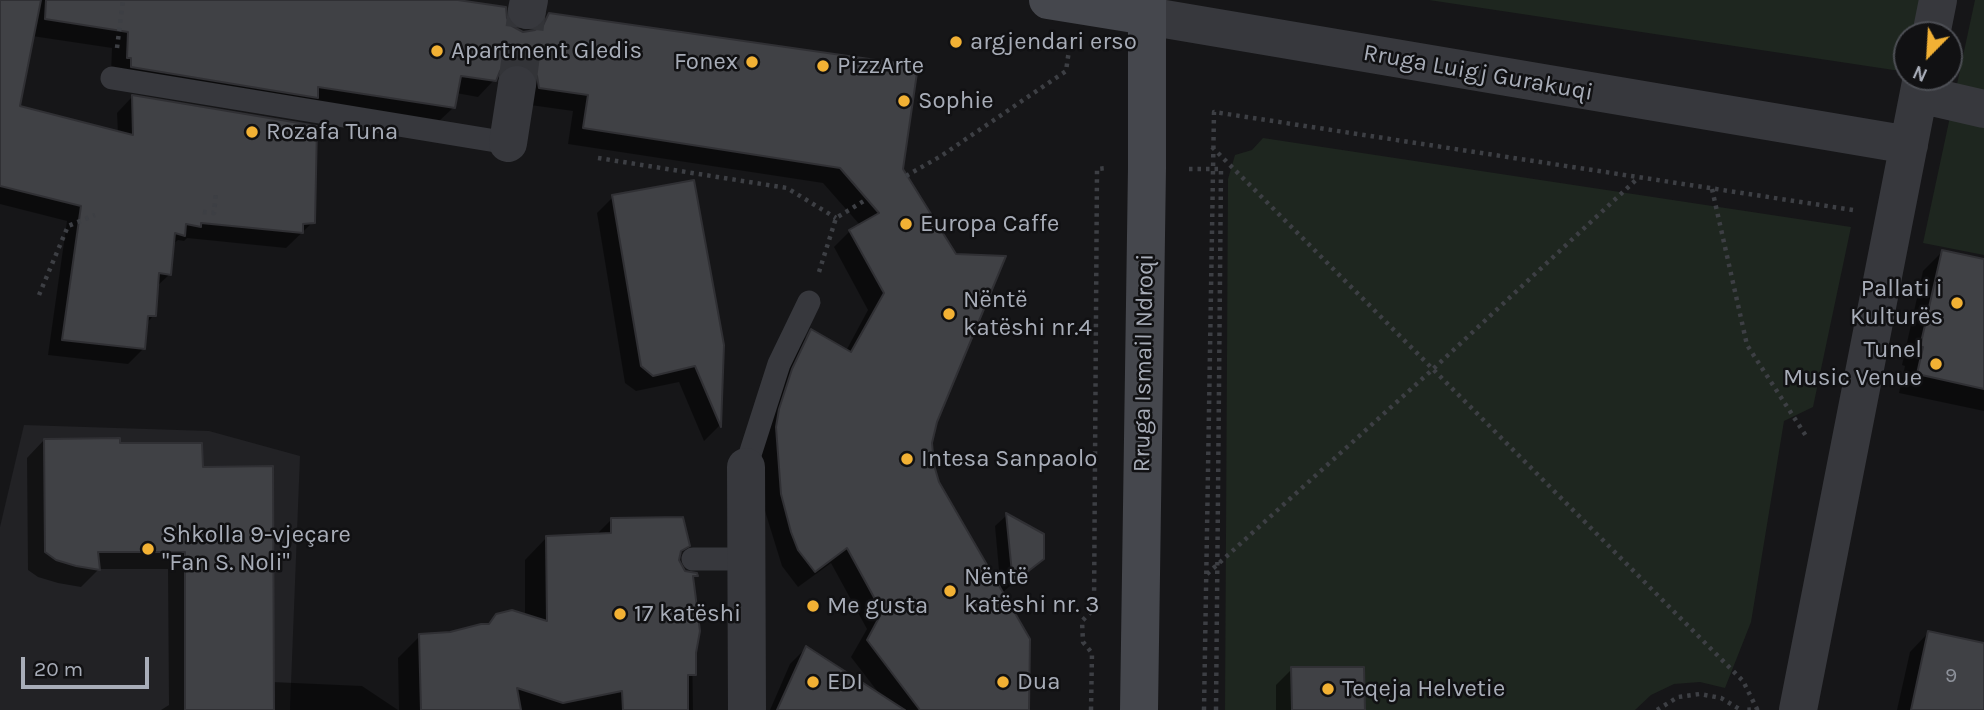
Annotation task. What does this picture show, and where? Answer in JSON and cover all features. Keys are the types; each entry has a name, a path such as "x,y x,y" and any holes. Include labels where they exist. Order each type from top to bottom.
{"main road":[{"name":"Rruga Luigj Gurakuqi","path":"1048,0 1147,8"},
{"name":"Rruga Ismail Ndroqi","path":"1139,710 1147,8"}],"street":[{"path":"1934,21 1938,0"},
{"name":"Rruga Luigj Gurakuqi","path":"1147,8 1909,145"},
{"path":"508,142 517,85"},
{"path":"1798,710 1920,91"},
{"path":"1935,91 1984,109"},
{"path":"747,467 747,710"}],"lane":[{"path":"112,78 508,142"},
{"path":"747,467 779,365 809,302"},
{"path":"694,559 747,559"}],"path":[{"path":"112,78 123,0"},
{"path":"906,176 941,156 1066,71"},
{"path":"1204,710 1214,112 1863,212"},
{"path":"1212,147 1743,681 1757,709 1742,710 1721,698 1700,694 1678,697 1657,710"},
{"path":"598,158 787,188 836,218"},
{"path":"1091,710 1092,653 1083,642 1082,621 1094,609 1097,169"},
{"path":"1216,710 1221,169"},
{"path":"1206,575 1639,178"},
{"path":"1712,189 1747,345 1812,446"},
{"path":"203,212 214,212 216,192"},
{"path":"809,302 836,218 867,199"},
{"path":"39,295 68,226 95,215"}],"shaded area":[{"path":"1429,0 1921,0 1917,21 1893,21 1893,70"},
{"path":"1975,0 1984,0 1984,255 1923,243 1956,91 1963,91 1963,56"},
{"path":"1263,138 1851,227 1813,407 1784,421 1751,622 1725,688 1700,682 1674,684 1651,695 1635,710 1225,710 1228,179 1235,155 1252,150"},
{"name":"Shkolla 9-vjeçare \"Fan S. Noli\"","path":"24,425 209,431 300,456 290,710 0,710 0,527"}],"building":[{"path":"0,0 41,0 20,106 133,135 132,95 317,126 315,223 303,224 303,233 201,223 201,227 186,224 185,236 175,233 171,275 159,273 156,316 148,316 145,349 62,340 81,206 0,186"},
{"path":"46,0 458,0 506,7 507,18 512,26 523,32 543,25 549,13 918,66 903,169 956,254 1006,256 937,422 932,443 939,482 1030,639 1029,710 920,710 867,640 882,612 847,548 815,572 798,550 791,532 781,494 776,427 792,369 811,329 851,352 884,293 849,230 879,213 840,168 583,128 588,95 539,88 537,76 531,68 520,63 510,64 500,71 496,81 461,76 455,108 318,87 318,98 131,67 131,58 127,58 128,32 45,19"},
{"path":"694,180 724,345 721,427 695,366 653,376 641,366 612,195"},
{"name":"Pallati i Kulturës","path":"1942,250 1984,259 1984,389 1917,374 1923,347 1920,347"},
{"path":"120,438 120,443 202,443 203,467 273,466 274,710 185,710 185,552 98,552 100,570 56,560 45,552 44,439"},
{"path":"1006,513 1044,534 1044,559 1013,583"},
{"name":"17 katëshi","path":"683,517 690,546 681,551 679,560 685,571 697,573 698,576 693,576 700,631 696,675 688,675 688,710 623,710 622,691 563,703 517,688 521,710 421,710 419,634 450,632 489,624 496,614 512,610 547,621 546,536 611,533 611,518"},
{"path":"1928,631 1984,643 1984,710 1911,710"},
{"path":"806,646 905,710 777,710"},
{"name":"Teqeja Helvetie","path":"1291,667 1364,667 1365,710 1292,710"}],"tunnel":[{"path":"517,85 527,10"}],"place":[{"name":"argjendari erso","path":"956,42"},
{"name":"Apartment Gledis","path":"437,51"},
{"name":"Fonex","path":"752,62"},
{"name":"PizzArte","path":"823,66"},
{"name":"Sophie","path":"904,101"},
{"name":"Rozafa Tuna","path":"252,132"},
{"name":"Europa Caffe","path":"906,224"},
{"name":"Pallati i Kulturës","path":"1957,303"},
{"name":"Nëntë katëshi nr.4","path":"949,314"},
{"name":"Tunel Music Venue","path":"1936,364"},
{"name":"Intesa Sanpaolo","path":"907,459"},
{"name":"Shkolla 9-vjeçare \"Fan S. Noli\"","path":"148,549"},
{"name":"Nëntë katëshi nr. 3","path":"950,591"},
{"name":"Me gusta","path":"813,606"},
{"name":"17 katëshi","path":"620,614"},
{"name":"EDI","path":"813,682"},
{"name":"Dua","path":"1003,682"},
{"name":"Teqeja Helvetie","path":"1328,689"}]}
